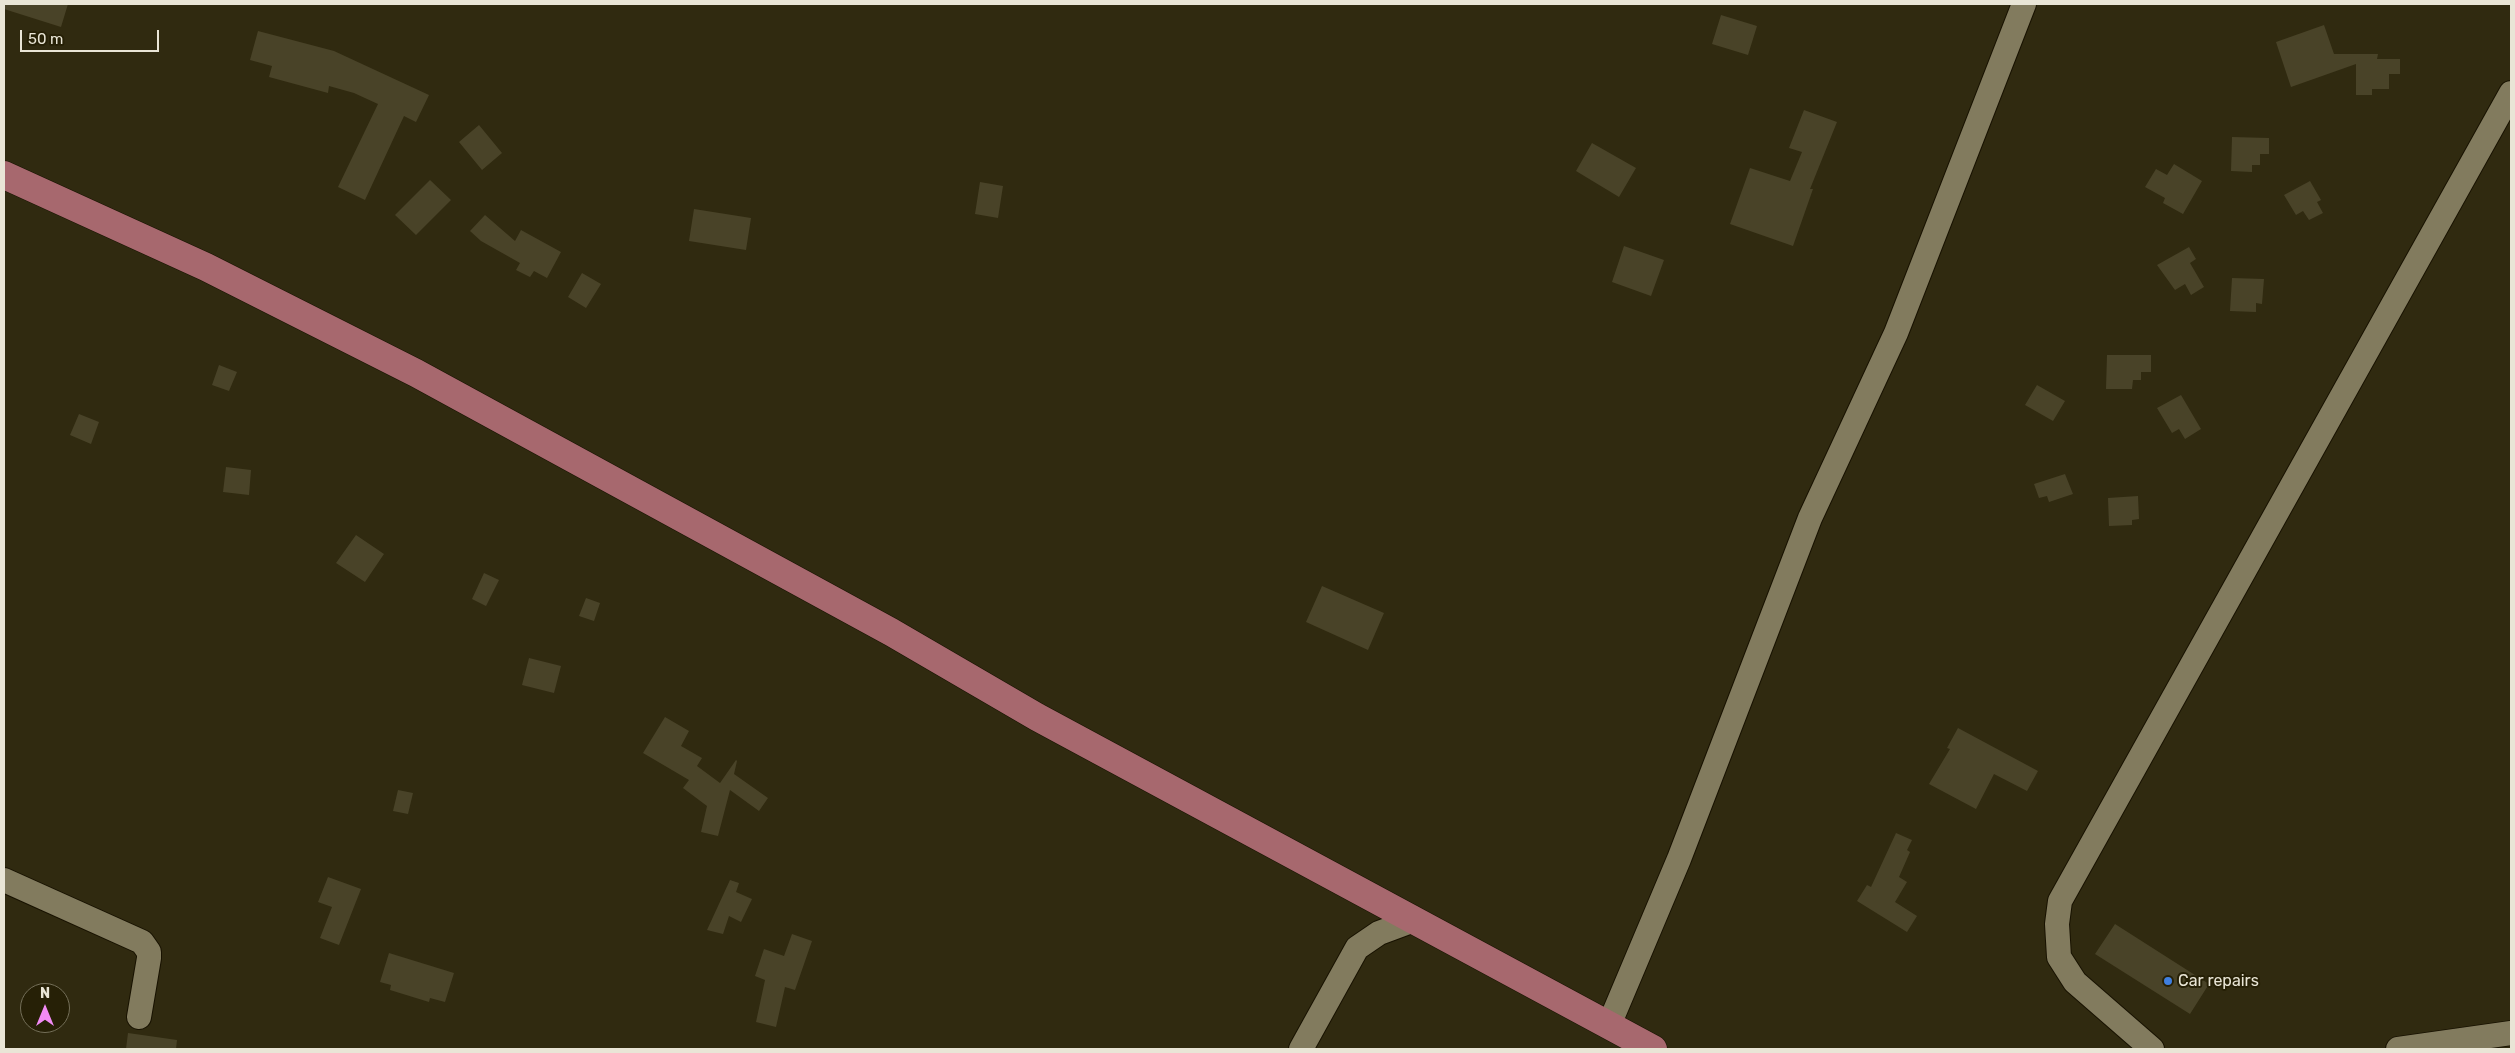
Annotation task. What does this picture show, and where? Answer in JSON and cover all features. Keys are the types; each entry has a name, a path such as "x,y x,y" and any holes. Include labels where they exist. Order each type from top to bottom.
{"main road":[{"path":"4,175 206,268 416,373 891,632 1037,717 1414,920 1618,1037 1653,1049"}],"street":[{"path":"1618,1037 1680,859 1810,518 1896,333 2024,4"},
{"path":"2152,1049 2074,982 2059,957 2057,924 2060,901 2511,93"},
{"path":"4,880 142,942 149,952 149,958 139,1016"},
{"path":"1301,1049 1357,948 1379,933 1414,920"},
{"path":"2398,1049 2511,1033"}],"building":[{"path":"4,4 68,4 61,27 4,9"},
{"path":"1721,15 1757,26 1748,55 1712,44"},
{"path":"2324,25 2334,54 2378,54 2377,59 2400,59 2400,74 2389,74 2389,89 2372,89 2372,95 2356,95 2356,64 2291,87 2276,42"},
{"path":"258,31 334,51 429,95 416,122 404,116 365,200 338,187 378,104 354,93 329,86 328,93 269,77 272,66 250,60"},
{"path":"1804,110 1837,122 1810,189 1813,189 1793,246 1730,224 1750,168 1790,181 1802,152 1789,148"},
{"path":"479,125 502,153 482,170 459,142"},
{"path":"2232,137 2269,138 2269,154 2260,154 2260,165 2252,165 2252,172 2231,171"},
{"path":"1592,143 1636,168 1619,197 1576,171"},
{"path":"2174,164 2202,181 2183,214 2163,203 2165,198 2145,187 2156,169 2167,175"},
{"path":"430,180 451,200 416,235 395,215"},
{"path":"2310,181 2321,200 2317,202 2323,213 2309,220 2303,211 2296,215 2284,195"},
{"path":"980,182 1003,186 998,218 975,214"},
{"path":"694,209 751,218 746,250 689,241"},
{"path":"485,215 515,241 521,230 561,252 547,278 534,271 530,277 516,270 520,263 481,241 470,231"},
{"path":"1624,246 1664,260 1651,296 1612,282"},
{"path":"2189,247 2196,259 2190,263 2204,287 2191,295 2185,284 2175,290 2157,265"},
{"path":"582,273 601,284 586,308 568,297"},
{"path":"2232,278 2264,279 2262,304 2256,303 2256,312 2230,311"},
{"path":"2107,355 2151,355 2151,372 2141,372 2141,380 2133,380 2132,389 2106,389"},
{"path":"219,365 237,372 229,391 212,385"},
{"path":"2037,385 2065,401 2053,421 2025,405"},
{"path":"2181,395 2201,429 2185,439 2179,429 2172,433 2157,408"},
{"path":"79,414 99,422 91,444 70,435"},
{"path":"226,467 251,470 249,495 223,492"},
{"path":"2065,474 2073,494 2049,502 2047,496 2039,498 2034,484"},
{"path":"2138,496 2139,519 2132,520 2132,525 2109,526 2108,498"},
{"path":"356,535 384,554 365,582 336,563"},
{"path":"484,573 499,580 486,606 472,599"},
{"path":"1322,586 1384,613 1368,650 1306,622"},
{"path":"586,598 600,603 594,621 579,616"},
{"path":"529,658 561,666 554,693 522,685"},
{"path":"665,717 689,731 681,746 702,758 697,766 720,783 737,761 734,774 768,798 759,811 730,790 718,836 701,832 707,806 683,788 689,780 643,753"},
{"path":"1958,728 2038,771 2027,791 1994,774 1976,809 1929,784 1950,749 1947,748"},
{"path":"398,790 413,793 408,814 393,811"},
{"path":"1896,833 1912,840 1907,850 1910,852 1899,877 1907,882 1895,902 1917,916 1907,932 1857,901 1867,885 1871,887"},
{"path":"328,877 361,889 339,945 320,938 332,907 318,902"},
{"path":"730,880 739,883 736,892 752,899 741,922 729,916 723,934 707,930"},
{"path":"2115,924 2209,984 2190,1014 2095,954"},
{"path":"792,934 812,941 795,990 785,987 776,1027 756,1022 765,980 755,976 764,949 784,956"},
{"path":"389,953 454,973 445,1002 430,998 429,1002 390,990 391,985 380,982"},
{"path":"128,1033 177,1040 176,1049 126,1049"}],"place":[{"name":"Car repairs","path":"2168,981"}]}
